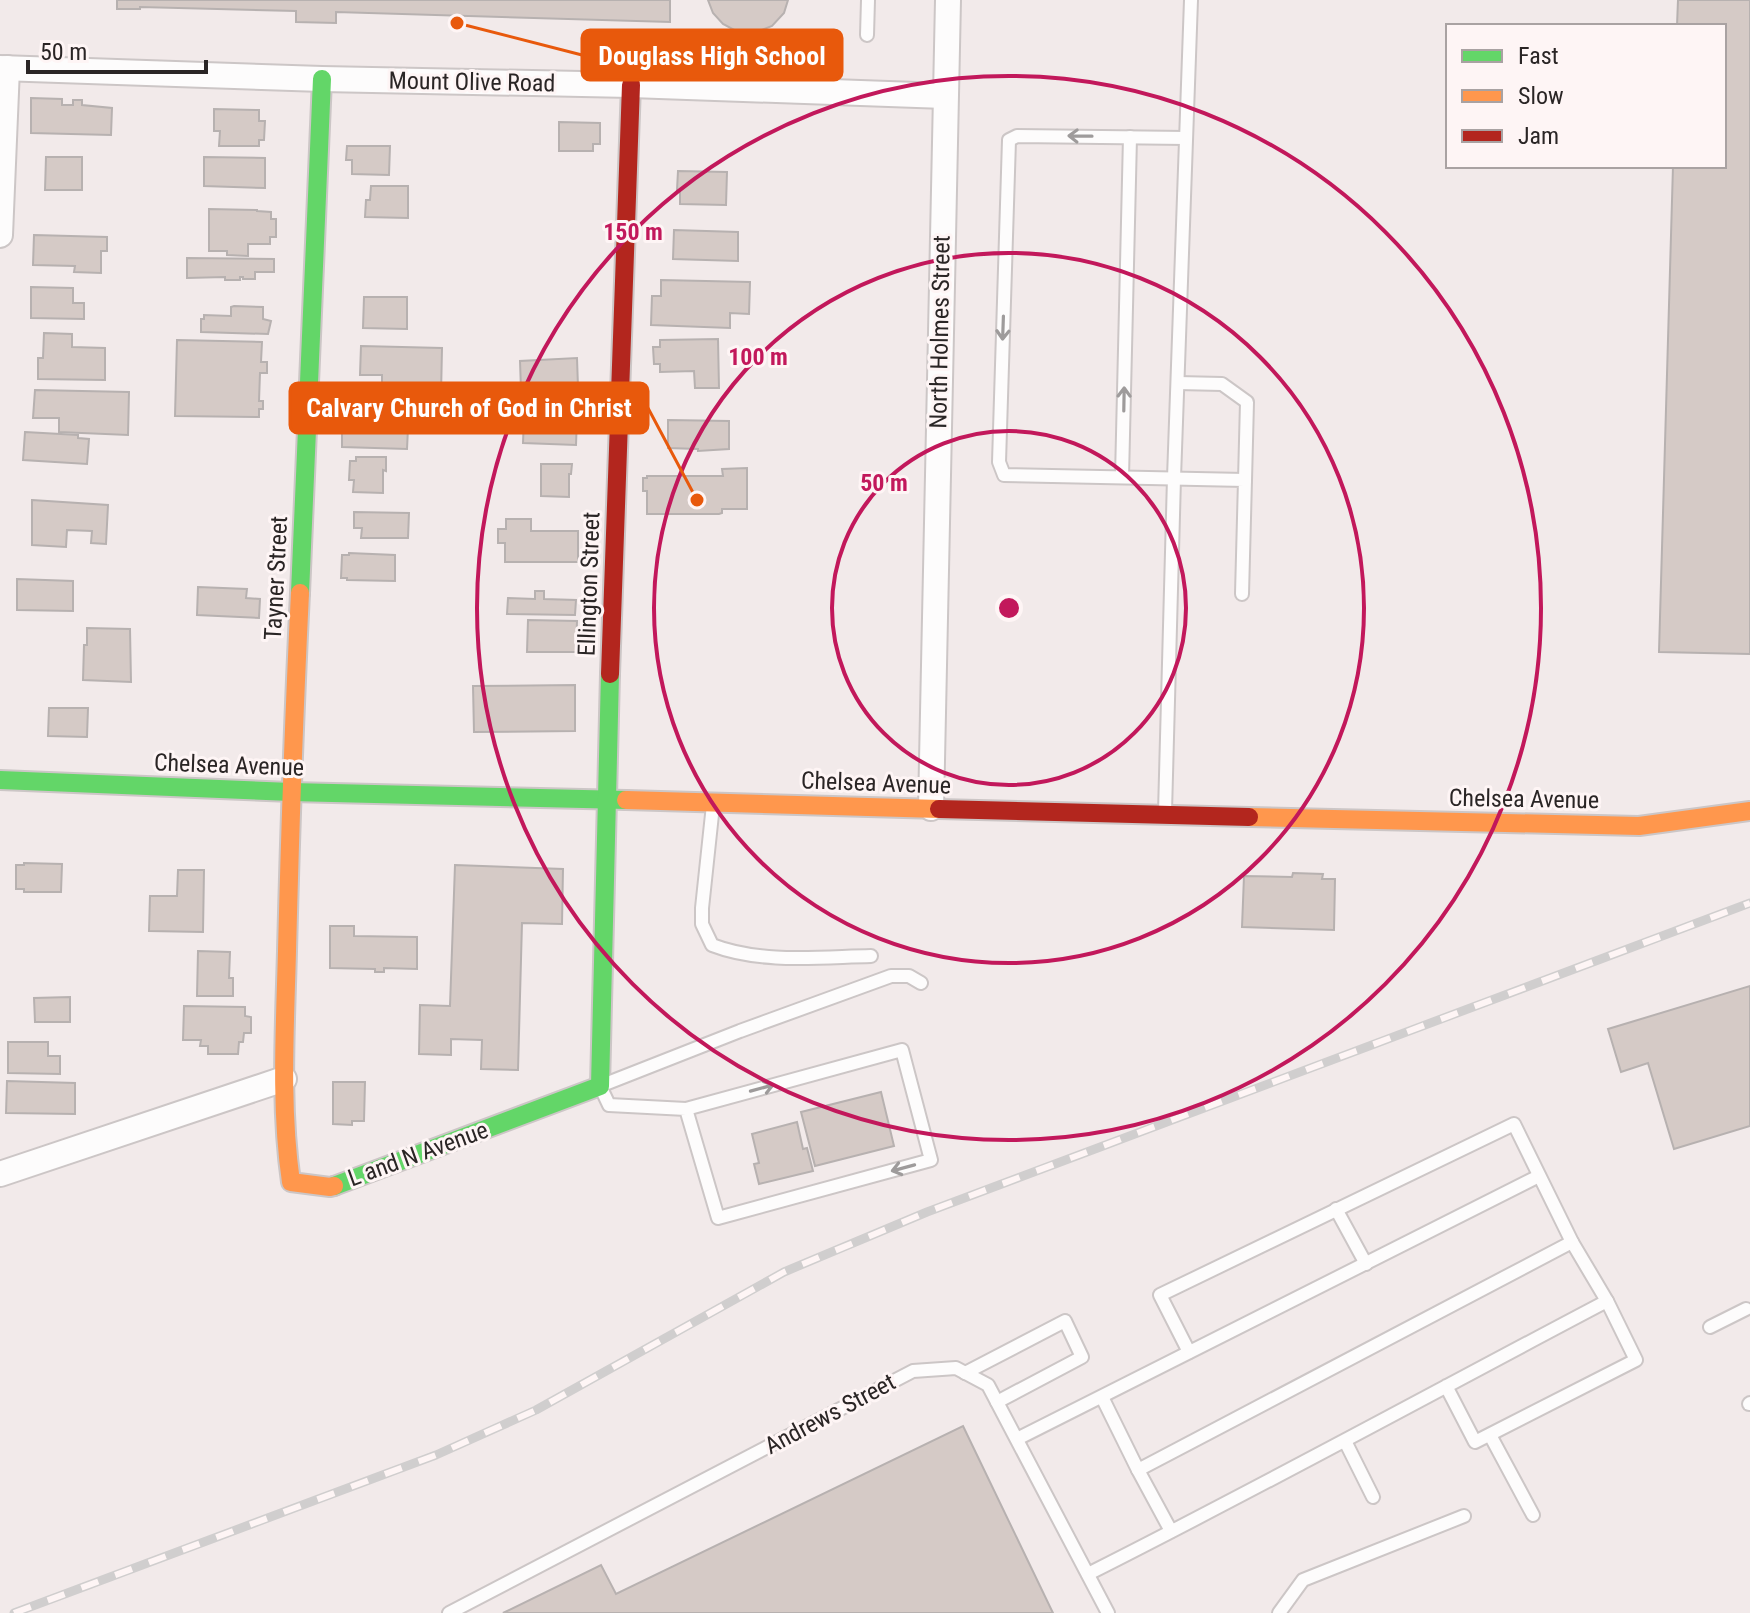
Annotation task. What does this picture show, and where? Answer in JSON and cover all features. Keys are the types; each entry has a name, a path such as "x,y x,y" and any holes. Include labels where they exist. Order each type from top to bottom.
{"street":[{"name":"North Holmes Street","path":"931,808 948,0"},
{"name":"Mount Olive Road","path":"3,68 945,96"},
{"path":"0,235 3,68"},
{"name":"Tayner Street","path":"284,1079 291,792 322,79"},
{"name":"Ellington Street","path":"600,1086 606,799 631,85"},
{"name":"Chelsea Avenue","path":"0,780 291,792 1639,826 1750,811"},
{"path":"0,1174 284,1079"},
{"name":"L and N Avenue","path":"284,1079 286,1147 291,1182 330,1187 600,1086"}],"lane":[{"path":"867,35 868,0"},
{"path":"1165,815 1191,0"},
{"path":"1186,138 1017,136 1009,140 999,462 1004,475 1245,480"},
{"path":"1122,477 1130,137"},
{"path":"1178,383 1222,384 1247,402 1242,594"},
{"path":"713,802 702,908 702,924 712,945 729,951 782,957 871,956"},
{"name":"L and N Avenue","path":"600,1086 891,976 909,976 921,983"},
{"path":"600,1086 609,1105 686,1109 902,1050 931,1160 718,1218 686,1109"},
{"path":"1189,1352 1160,1295 1514,1124 1572,1242 1607,1301 1636,1360 1475,1442 1446,1386"},
{"path":"1017,1439 1539,1176"},
{"path":"1336,1209 1366,1264"},
{"path":"1138,1470 1572,1242"},
{"path":"1088,1574 1607,1301"},
{"path":"1710,1327 1749,1310"},
{"path":"965,1373 1065,1321 1082,1357 997,1402"},
{"name":"Andrews Street","path":"449,1613 913,1371 956,1368 965,1373"},
{"path":"965,1373 988,1385 1108,1613"},
{"path":"1102,1397 1171,1531"},
{"path":"1490,1435 1533,1515"},
{"path":"1345,1441 1373,1497"},
{"path":"1279,1613 1303,1580 1464,1516"}],"building":[{"path":"117,0 670,0 670,22 336,12 336,23 296,22 296,11 117,9"},
{"path":"708,0 788,0 784,13 772,26 749,33 738,32 723,24 713,13"},
{"path":"1678,0 1750,0 1750,654 1659,652 1673,168 1726,168 1726,24 1677,24"},
{"path":"31,98 62,99 62,105 73,105 73,100 82,100 82,105 112,108 111,135 31,133"},
{"path":"214,109 259,110 259,121 265,121 264,140 259,140 259,146 219,146 220,131 214,131"},
{"path":"559,122 600,123 600,144 593,144 593,151 559,151"},
{"path":"347,146 390,146 389,175 352,174 352,160 346,160"},
{"path":"46,157 82,157 82,190 45,190"},
{"path":"204,157 265,158 265,188 204,186"},
{"path":"678,171 727,172 726,205 680,204"},
{"path":"371,186 408,186 408,218 365,217"},
{"path":"209,209 271,212 271,219 276,219 276,237 270,237 270,244 248,244 248,256 209,251"},
{"path":"674,230 738,232 738,261 673,259"},
{"path":"34,235 107,237 107,251 101,251 101,273 74,272 75,266 33,265"},
{"path":"187,258 274,259 274,272 255,272 255,279 187,278"},
{"path":"661,280 750,282 749,314 730,313 730,328 651,325 652,296 661,296"},
{"path":"31,287 73,288 73,303 84,303 84,319 31,318"},
{"path":"364,297 407,297 407,329 363,328"},
{"path":"231,307 263,307 263,319 271,321 268,334 201,332 204,315 231,316"},
{"path":"44,333 72,334 72,347 105,348 105,380 38,379 38,358 43,358"},
{"path":"718,339 719,388 695,388 694,371 660,372 660,364 654,364 653,347 660,347 660,340"},
{"path":"177,340 262,342 261,362 267,362 267,373 260,373 259,401 263,401 263,409 259,409 259,417 175,416"},
{"path":"361,346 442,348 441,395 382,394 382,375 360,375"},
{"path":"577,358 578,387 521,390 520,361"},
{"path":"35,390 129,392 128,435 59,432 59,418 33,418"},
{"path":"387,401 409,402 408,420 413,421 412,428 408,428 407,449 342,447 342,419 386,420"},
{"path":"524,416 577,417 576,445 523,443"},
{"path":"668,420 729,421 729,449 698,451 668,448"},
{"path":"25,432 78,435 78,438 89,439 87,464 23,460"},
{"path":"356,457 386,457 383,493 353,492 354,480 349,480 350,461 356,461"},
{"path":"541,464 572,464 569,497 541,496"},
{"path":"747,468 747,509 722,509 719,514 647,514 647,491 643,491 643,478 647,476 723,476 722,469"},
{"path":"32,500 108,505 106,544 91,543 92,531 67,530 66,547 32,545"},
{"path":"354,512 409,513 408,538 361,538 362,528 354,528"},
{"path":"506,519 531,519 531,531 578,531 578,562 505,562 505,543 498,543 498,529 506,529"},
{"path":"342,555 395,555 395,581 341,578"},
{"path":"17,579 73,581 73,611 17,610"},
{"path":"198,587 247,589 246,598 260,599 259,618 197,615"},
{"path":"535,591 544,591 544,599 576,600 575,615 507,614 508,598 535,599"},
{"path":"528,620 577,621 576,652 527,652"},
{"path":"87,628 130,629 131,682 83,680"},
{"path":"575,685 575,731 474,732 473,686"},
{"path":"49,708 88,708 87,737 48,736"},
{"path":"62,864 61,892 24,892 24,889 16,889 16,865"},
{"path":"455,865 563,869 562,924 522,923 518,1070 481,1069 482,1040 451,1039 451,1055 419,1054 420,1005 450,1006"},
{"path":"178,870 204,870 203,932 149,931 150,896 177,896"},
{"path":"1293,873 1323,874 1322,879 1335,879 1334,930 1242,927 1244,876 1292,877"},
{"path":"330,926 354,926 354,936 417,937 417,969 384,968 384,972 375,972 375,969 330,968"},
{"path":"198,951 230,952 229,978 233,978 233,996 197,996"},
{"path":"1750,986 1750,1126 1674,1149 1648,1063 1621,1072 1608,1029"},
{"path":"70,997 70,1022 35,1022 34,998"},
{"path":"184,1006 245,1007 245,1016 251,1017 251,1033 244,1033 238,1054 208,1054 208,1046 200,1046 201,1040 183,1040"},
{"path":"8,1042 48,1042 48,1056 60,1056 60,1074 8,1073"},
{"path":"7,1081 75,1083 75,1114 6,1113"},
{"path":"333,1082 365,1082 364,1121 352,1121 352,1125 333,1124"},
{"path":"881,1092 894,1146 815,1166 801,1112"},
{"path":"797,1122 803,1149 807,1148 813,1171 759,1184 754,1164 759,1163 752,1134"},
{"path":"963,1426 1053,1613 503,1613 601,1565 616,1594"}],"railway":[{"path":"14,1613 436,1455 536,1410 784,1272 927,1212 1750,903"}],"traffic: fast":[{"path":"300,593 322,79"},
{"path":"334,1186 600,1086 610,674"},
{"path":"0,780 291,792 626,800"}],"traffic: slow":[{"path":"300,593 285,1009 285,1125 291,1182 334,1186"},
{"path":"626,800 939,809"},
{"path":"1249,817 1639,826 1750,811"}],"traffic: jam":[{"path":"610,674 631,85"},
{"path":"939,809 1249,817"}],"place":[{"name":"Douglass High School","path":"457,23"},
{"name":"Calvary Church of God in Christ","path":"697,500"}]}
